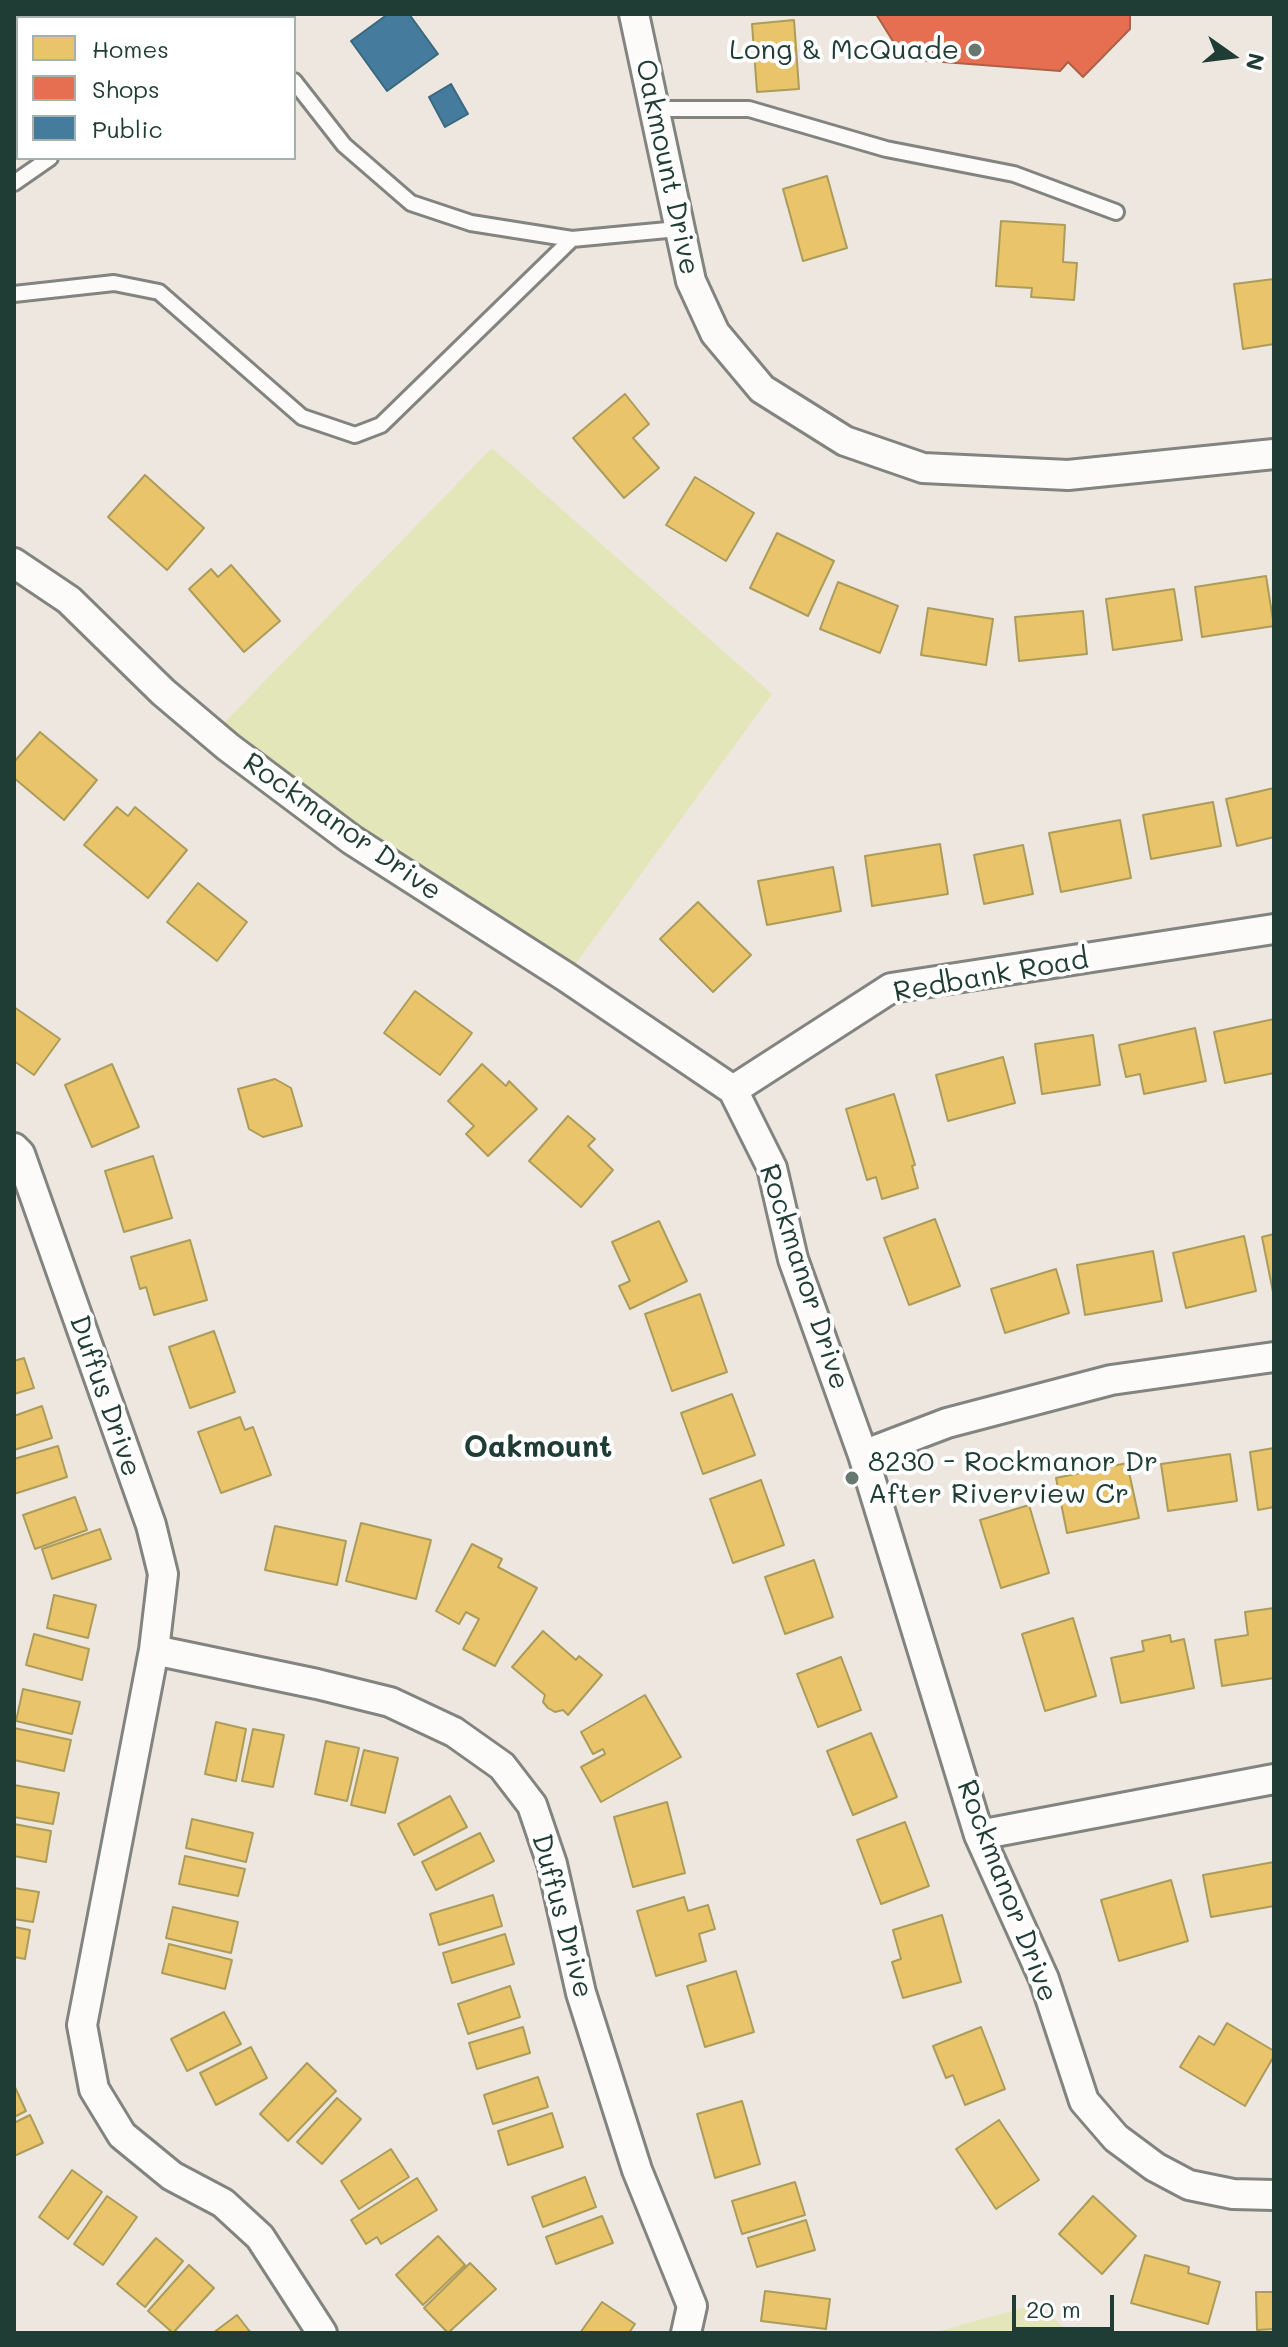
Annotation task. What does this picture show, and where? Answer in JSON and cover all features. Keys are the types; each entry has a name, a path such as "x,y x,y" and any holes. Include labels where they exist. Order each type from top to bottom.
{"street":[{"name":"Oakmount Drive","path":"634,14 691,281 715,333 762,389 845,441 923,468 1068,475 1274,454"},
{"name":"Rockmanor Drive","path":"14,563 69,600 163,692 228,747 352,840 566,977 733,1090 772,1168 793,1259 863,1455 979,1835 1044,1979 1084,2101 1116,2138 1155,2167 1189,2185 1233,2194 1274,2195"},
{"name":"Redbank Road","path":"733,1090 891,988 1274,929"},
{"name":"Duffus Drive","path":"14,1148 20,1154 151,1525 163,1574 154,1650 82,2025 94,2089 122,2135 172,2176 223,2203 260,2237 322,2333"},
{"path":"863,1455 947,1423 1111,1380 1274,1357"},
{"name":"Duffus Drive","path":"154,1650 390,1702 454,1732 502,1766 532,1805 552,1864 581,1993 637,2170 692,2306 686,2333"},
{"path":"979,1835 1274,1779"}],"lane":[{"path":"296,84 344,145 411,203 471,223 572,239 678,229"},
{"path":"653,109 749,109 886,149 1014,174 1116,212"},
{"path":"14,183 47,160"},
{"path":"14,294 114,283 159,292 302,417 355,435 381,425 572,239"}],"green space":[{"path":"492,448 772,694 566,977 348,824 222,725"},
{"path":"1038,2304 1070,2333 938,2333 939,2331"}],"building: Homes":[{"path":"794,20 799,89 757,92 752,24"},
{"path":"827,176 847,248 803,261 783,189"},
{"path":"1001,221 1065,225 1063,262 1077,263 1074,300 1031,297 1032,288 996,286"},
{"path":"1274,279 1274,344 1243,349 1234,284"},
{"path":"625,394 649,424 633,438 659,468 624,498 573,438"},
{"path":"145,475 204,528 167,570 108,517"},
{"path":"695,477 754,513 726,561 666,525"},
{"path":"777,533 834,561 808,616 750,588"},
{"path":"231,565 280,621 244,652 189,589 211,569 218,577"},
{"path":"1266,576 1274,626 1202,637 1195,587"},
{"path":"838,582 898,606 880,653 820,629"},
{"path":"1174,589 1182,640 1113,650 1106,599"},
{"path":"928,608 993,619 986,665 921,655"},
{"path":"1083,611 1087,654 1019,661 1015,617"},
{"path":"40,732 97,780 64,820 14,778 14,762"},
{"path":"1274,788 1274,837 1237,846 1226,799"},
{"path":"1213,802 1221,846 1151,859 1143,815"},
{"path":"117,807 128,816 135,807 187,850 148,898 84,845"},
{"path":"1120,820 1131,878 1061,892 1049,833"},
{"path":"940,844 948,894 872,906 865,856"},
{"path":"1023,845 1033,894 984,904 974,855"},
{"path":"833,867 841,911 767,925 758,881"},
{"path":"198,883 247,922 217,961 167,922"},
{"path":"698,902 751,955 713,992 660,939"},
{"path":"415,991 472,1033 440,1075 384,1033"},
{"path":"14,1007 60,1039 34,1075 14,1061"},
{"path":"1274,1019 1274,1073 1225,1083 1214,1032"},
{"path":"1195,1028 1206,1081 1144,1094 1140,1074 1126,1077 1119,1045"},
{"path":"1093,1035 1100,1085 1042,1094 1035,1044"},
{"path":"1003,1057 1015,1103 948,1121 936,1075"},
{"path":"112,1064 139,1127 92,1147 65,1085"},
{"path":"482,1064 506,1086 509,1081 537,1109 488,1156 466,1134 474,1126 448,1101"},
{"path":"275,1079 291,1088 302,1126 263,1137 249,1129 238,1089"},
{"path":"894,1094 915,1165 912,1166 918,1188 882,1199 876,1177 867,1180 846,1109"},
{"path":"568,1116 595,1139 588,1146 613,1170 581,1207 529,1161"},
{"path":"153,1156 172,1218 124,1232 105,1171"},
{"path":"935,1219 960,1286 909,1305 884,1238"},
{"path":"659,1221 687,1281 630,1309 619,1286 630,1281 612,1242"},
{"path":"1274,1234 1274,1292 1273,1292 1262,1237"},
{"path":"1244,1236 1256,1291 1186,1308 1173,1253"},
{"path":"190,1240 207,1300 154,1315 146,1287 140,1289 131,1257"},
{"path":"1153,1251 1162,1301 1085,1315 1077,1265"},
{"path":"1056,1269 1069,1313 1005,1333 991,1289"},
{"path":"700,1294 727,1372 672,1391 645,1314"},
{"path":"214,1331 235,1392 190,1408 169,1347"},
{"path":"24,1358 34,1388 14,1394 14,1361"},
{"path":"732,1394 755,1455 703,1474 681,1413"},
{"path":"42,1406 52,1438 14,1450 14,1416"},
{"path":"240,1417 245,1430 253,1427 271,1475 221,1493 198,1432"},
{"path":"58,1446 67,1477 14,1494 14,1459"},
{"path":"1274,1448 1274,1507 1258,1510 1250,1452"},
{"path":"1230,1454 1237,1501 1168,1511 1161,1464"},
{"path":"1127,1463 1139,1518 1067,1533 1056,1478"},
{"path":"761,1480 784,1545 733,1563 710,1499"},
{"path":"75,1497 87,1530 35,1549 23,1515"},
{"path":"1029,1505 1049,1573 1001,1588 980,1520"},
{"path":"361,1523 431,1540 416,1599 346,1581"},
{"path":"275,1526 346,1541 337,1585 265,1570"},
{"path":"100,1529 111,1559 52,1579 42,1549"},
{"path":"472,1544 502,1559 498,1567 537,1588 495,1666 463,1649 479,1619 466,1612 459,1624 436,1611"},
{"path":"814,1560 833,1617 785,1634 765,1577"},
{"path":"54,1595 96,1605 88,1638 47,1628"},
{"path":"1274,1608 1274,1678 1222,1686 1215,1640 1248,1635 1245,1612"},
{"path":"1073,1618 1096,1696 1045,1711 1022,1634"},
{"path":"543,1631 576,1660 579,1656 602,1675 568,1715 563,1710 555,1712 548,1708 543,1702 545,1695 512,1667"},
{"path":"34,1634 89,1649 82,1680 26,1665"},
{"path":"1170,1635 1171,1642 1184,1639 1194,1688 1121,1703 1111,1658 1144,1651 1142,1641"},
{"path":"841,1657 861,1710 818,1727 797,1674"},
{"path":"23,1689 80,1702 72,1734 16,1721"},
{"path":"645,1695 681,1757 601,1802 581,1767 605,1754 603,1749 593,1754 581,1732"},
{"path":"216,1722 246,1729 236,1781 205,1774"},
{"path":"14,1728 71,1740 64,1771 14,1760"},
{"path":"253,1729 284,1735 273,1787 242,1781"},
{"path":"871,1733 897,1797 853,1815 827,1751"},
{"path":"326,1741 359,1748 347,1801 315,1794"},
{"path":"364,1750 398,1758 385,1813 351,1805"},
{"path":"14,1785 59,1793 53,1824 14,1817"},
{"path":"450,1796 467,1827 414,1855 398,1824"},
{"path":"667,1802 685,1873 633,1887 614,1817"},
{"path":"192,1819 253,1833 246,1862 186,1848"},
{"path":"905,1822 929,1886 881,1904 857,1840"},
{"path":"14,1824 51,1831 46,1862 14,1856"},
{"path":"480,1833 494,1861 436,1890 422,1862"},
{"path":"185,1856 245,1869 238,1896 179,1884"},
{"path":"1274,1862 1274,1906 1211,1917 1203,1875"},
{"path":"1171,1880 1188,1941 1119,1961 1101,1900"},
{"path":"14,1888 39,1892 33,1922 14,1919"},
{"path":"493,1895 502,1926 439,1945 430,1914"},
{"path":"684,1897 688,1911 708,1905 715,1929 699,1934 706,1961 656,1976 637,1911"},
{"path":"173,1907 238,1922 231,1953 166,1938"},
{"path":"942,1915 961,1982 903,1998 892,1962 901,1959 893,1930"},
{"path":"14,1927 30,1930 25,1959 14,1957"},
{"path":"505,1934 514,1964 452,1983 443,1953"},
{"path":"169,1944 232,1960 225,1989 162,1973"},
{"path":"736,1971 754,2032 705,2047 687,1986"},
{"path":"510,1986 520,2017 468,2034 458,2004"},
{"path":"224,2012 241,2044 187,2071 171,2039"},
{"path":"1227,2023 1274,2051 1245,2106 1180,2067 1199,2036 1214,2045"},
{"path":"523,2027 530,2053 477,2069 469,2043"},
{"path":"981,2027 1005,2089 965,2105 953,2075 946,2078 933,2046"},
{"path":"251,2047 267,2078 216,2105 200,2073"},
{"path":"307,2063 336,2091 288,2141 260,2114"},
{"path":"538,2077 548,2107 493,2124 484,2095"},
{"path":"14,2085 26,2111 14,2117"},
{"path":"337,2098 361,2119 322,2164 297,2142"},
{"path":"742,2101 760,2164 715,2178 697,2114"},
{"path":"552,2113 563,2147 508,2165 498,2131"},
{"path":"30,2115 43,2143 14,2156 14,2123"},
{"path":"999,2120 1039,2180 996,2209 956,2149"},
{"path":"391,2149 409,2177 359,2209 341,2181"},
{"path":"72,2170 102,2192 68,2239 39,2217"},
{"path":"585,2177 596,2207 543,2227 532,2197"},
{"path":"417,2178 437,2210 381,2244 377,2237 366,2244 351,2220"},
{"path":"795,2182 805,2215 742,2234 732,2201"},
{"path":"107,2196 137,2217 103,2265 74,2244"},
{"path":"1093,2196 1136,2236 1102,2274 1059,2234"},
{"path":"602,2216 613,2243 556,2264 546,2237"},
{"path":"806,2220 815,2250 757,2267 748,2238"},
{"path":"438,2236 465,2265 423,2305 396,2275"},
{"path":"156,2238 183,2261 145,2307 117,2284"},
{"path":"1145,2255 1189,2267 1188,2273 1220,2282 1208,2324 1131,2303"},
{"path":"470,2263 496,2289 448,2333 424,2308"},
{"path":"189,2265 214,2288 173,2333 148,2311"},
{"path":"765,2291 830,2299 826,2329 761,2321"},
{"path":"1256,2292 1274,2292 1274,2329 1257,2330"},
{"path":"602,2302 635,2324 629,2333 580,2333"},
{"path":"237,2315 251,2333 213,2333"}],"building: Shops":[{"path":"876,14 1130,14 1130,29 1083,77 1068,62 1060,71 904,59"}],"building: Public":[{"path":"14,14 216,14 16,16 16,90"},
{"path":"388,14 409,14 438,54 387,91 351,41"},
{"path":"451,84 468,114 445,127 429,97"}],"place":[{"name":"Long & McQuade","path":"975,50"},
{"name":"8230 - Rockmanor Dr After Riverview Cr","path":"852,1478"}],"district":[{"name":"Oakmount","path":"538,1448"}]}
